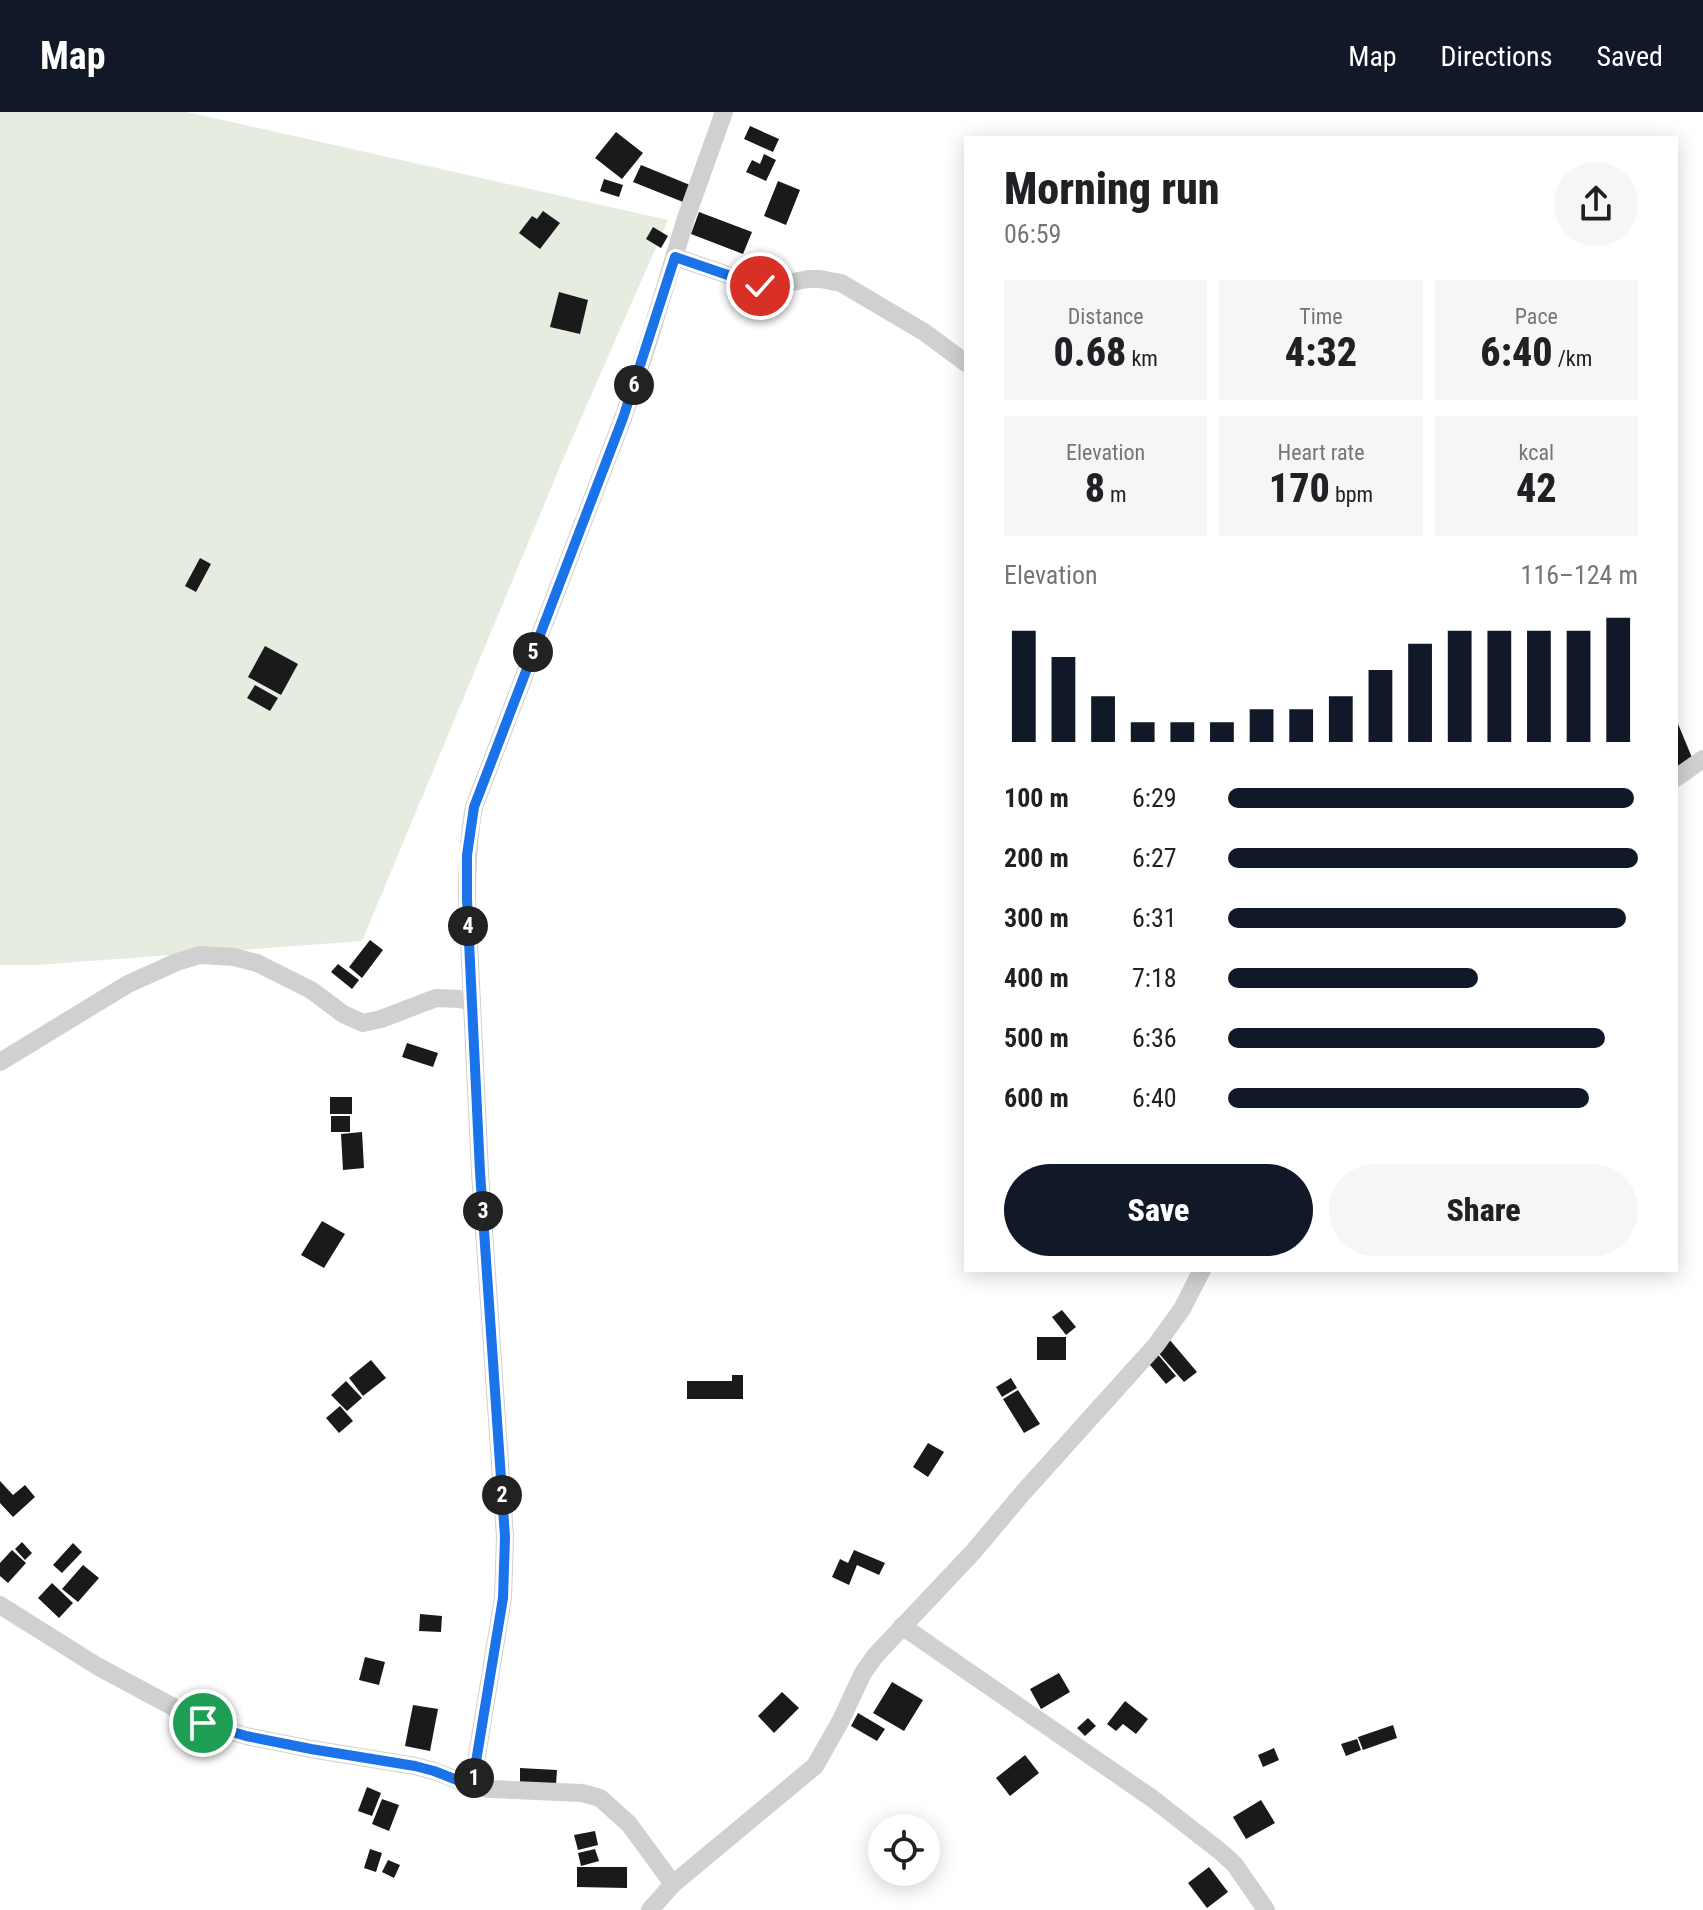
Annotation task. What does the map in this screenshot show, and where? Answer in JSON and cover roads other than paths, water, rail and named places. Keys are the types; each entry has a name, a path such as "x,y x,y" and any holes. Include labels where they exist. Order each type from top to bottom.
{"street":[{"path":"472,1786 503,1598 505,1537 480,1172 467,899 467,855 474,807 623,418 686,218 724,112"},
{"path":"675,257 760,286 808,279 841,283 924,332 964,362"},
{"path":"1678,777 1703,759"},
{"path":"0,1062 128,984 200,955 234,957 257,963 311,990 343,1014 363,1023 436,998 472,1002"},
{"path":"650,1910 673,1884 815,1766 863,1673 1156,1345 1182,1309 1201,1272"},
{"path":"0,1605 97,1666 203,1723 246,1736 415,1766 472,1786 582,1793 600,1798 629,1824 673,1884"},
{"path":"902,1626 1153,1799 1221,1852 1235,1865 1266,1910"}]}
